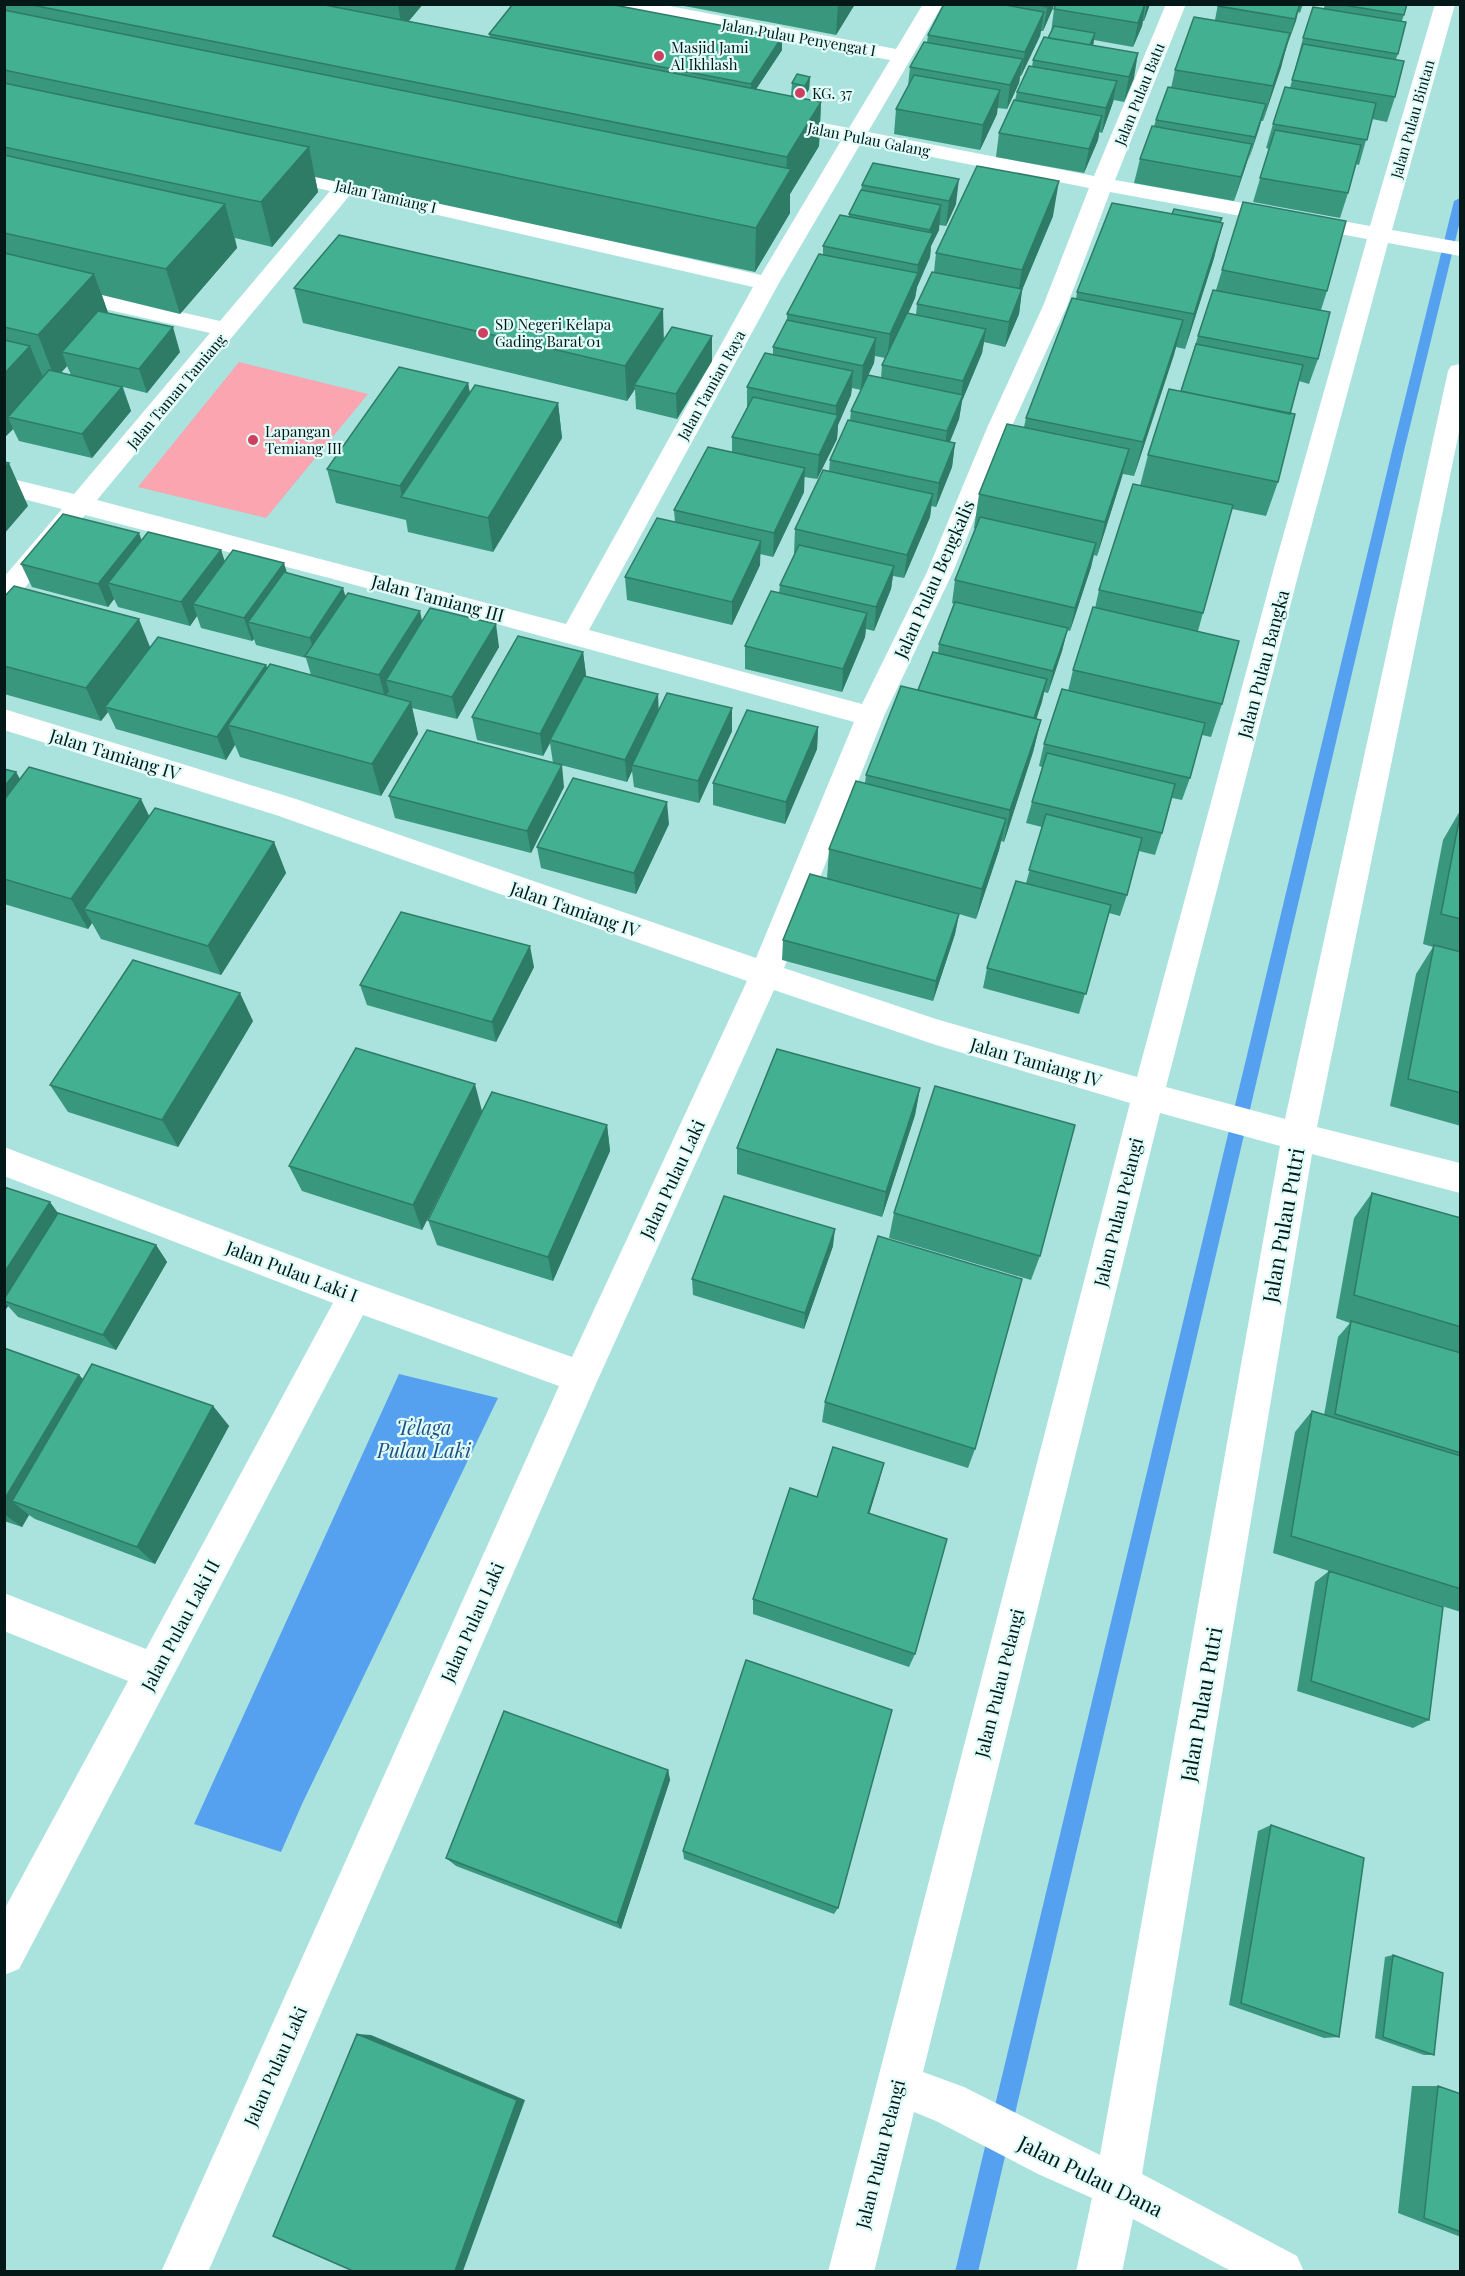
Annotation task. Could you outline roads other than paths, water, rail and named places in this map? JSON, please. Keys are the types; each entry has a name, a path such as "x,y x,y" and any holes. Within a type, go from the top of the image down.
{"street":[{"name":"Jalan Pulau Penyengat I","path":"625,4 902,56"},
{"name":"Jalan Tamian Raya","path":"573,635 767,283 933,4"},
{"name":"Jalan Pulau Batu","path":"1102,184 1176,4"},
{"name":"Jalan Pulau Bintan","path":"1378,233 1445,4"},
{"name":"Jalan Pulau Galang","path":"760,117 1102,184 1461,249"},
{"name":"Jalan Tamiang I","path":"255,167 767,283"},
{"name":"Jalan Pulau Bengkalis","path":"765,975 870,716 940,572 999,428 1055,306 1102,184"},
{"name":"Jalan Taman Tamiang","path":"4,595 346,186"},
{"name":"Jalan Pulau Bangka","path":"1162,1100 1378,233"},
{"path":"4,279 227,330"},
{"path":"1285,1134 1461,371"},
{"name":"Jalan Tamiang III","path":"4,485 333,570 870,716"},
{"name":"Jalan Tamiang IV","path":"4,719 286,807 765,975 936,1032 1162,1100 1285,1134 1461,1178"},
{"name":"Jalan Pulau Laki","path":"184,2271 581,1377 765,975"},
{"name":"Jalan Pulau Pelangi","path":"850,2271 1162,1100"},
{"name":"Jalan Pulau Putri","path":"1099,2271 1116,2186 1285,1134"},
{"name":"Jalan Pulau Laki I","path":"4,1161 356,1296 581,1377"},
{"name":"Jalan Pulau Laki II","path":"4,1954 356,1296"},
{"path":"4,1611 154,1672"},
{"name":"Jalan Pulau Dana","path":"898,2084 948,2103 1281,2271"}],"water":[{"name":"Telaga Pulau Laki","path":"399,1374 498,1398 281,1852 194,1824"}],"waterway":[{"path":"966,2272 1398,451 1460,201"}],"place":[{"name":"Masjid Jami Al Ikhlash","path":"659,56"},
{"name":"KG. 37","path":"800,93"},
{"name":"SD Negeri Kelapa Gading Barat 01","path":"483,333"},
{"name":"Lapangan Temiang III","path":"253,440"}]}
